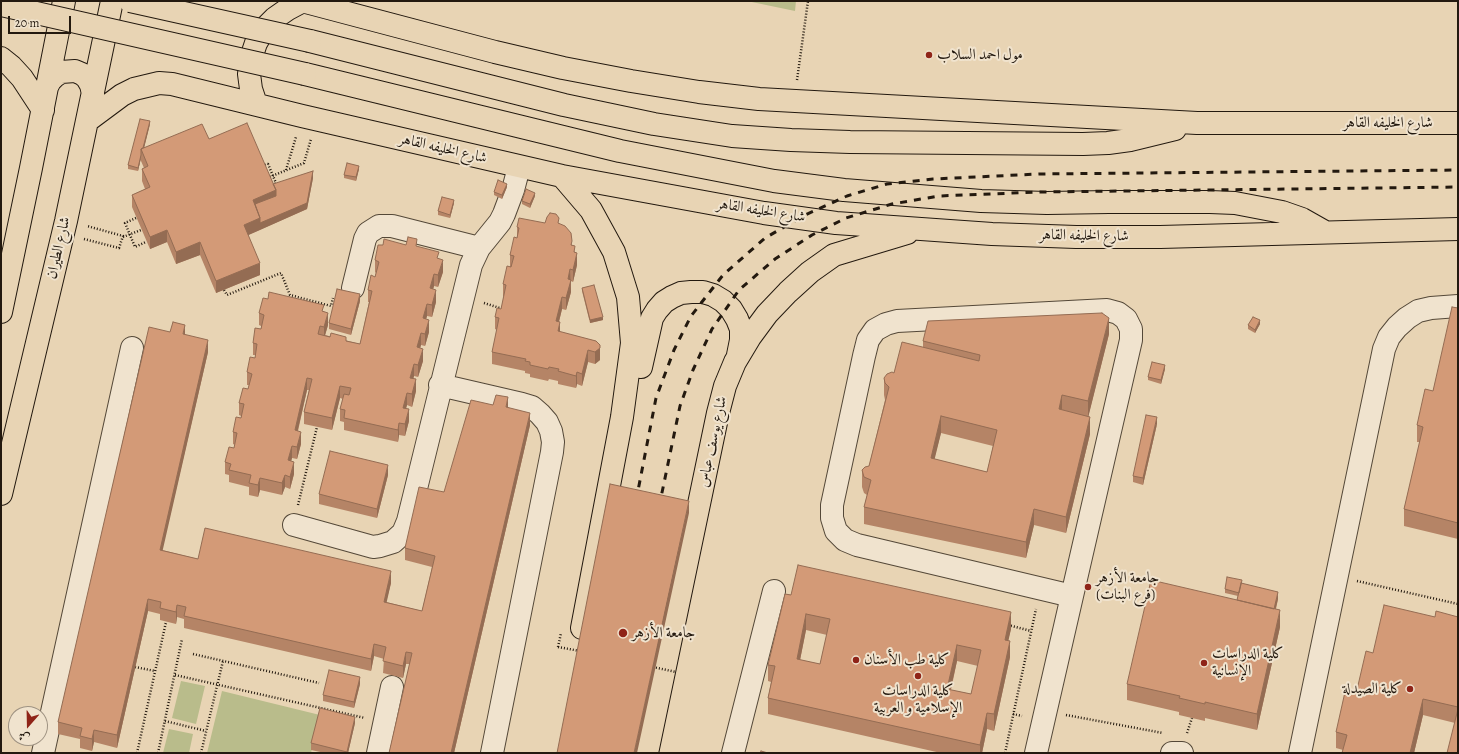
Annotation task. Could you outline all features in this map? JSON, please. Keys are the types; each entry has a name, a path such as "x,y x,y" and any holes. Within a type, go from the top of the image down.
{"main road":[{"path":"1,312 64,1"},
{"name":"شارع الطيران","path":"1,494 64,227 112,1"},
{"path":"130,1 310,41 564,105 654,124 732,136 850,142 1083,144 1130,140 1197,123"},
{"path":"256,104 251,89 250,74 251,58 256,43 264,30 275,18 303,1 495,52 562,68 699,92 794,102 1197,123"},
{"path":"1,5 305,74 620,151 774,181 844,190 981,201 1047,203 1236,203 1282,212 1302,219 1327,232"},
{"path":"1,58 22,78 43,110"},
{"path":"47,87 55,76 61,72 75,71 87,78 92,85 93,94"},
{"name":"شارع الخليفه القاهر","path":"87,120 122,95 134,89 159,83 172,84 519,167 771,214 836,223 918,229 1076,237 1160,237 1458,229"},
{"name":"شارع الخليفه القاهر","path":"1197,123 1458,123"},
{"path":"562,176 591,210 614,252 628,297 632,343 622,417 573,648"},
{"name":"شارع يوسف عباس","path":"647,753 718,413 725,386 735,362 750,337 767,314 788,292 816,268 834,255 918,229"},
{"path":"622,417 631,404 636,390 652,318 664,302 672,297 681,293 702,292 718,298 731,309 741,329 740,351 735,362"}],"lane":[{"path":"294,525 373,547 387,545 403,533 408,521 470,265 479,248 500,222 504,214 513,190 519,167"},
{"path":"353,288 365,239 373,229 379,226 392,226 479,248"},
{"path":"1300,753 1386,343 1397,327 1418,311 1431,308 1458,306"},
{"path":"1036,753 1131,340 1131,329 1126,319 1118,312 1107,310 897,322 886,324 875,330 868,340 864,356 832,505 832,518 836,531 845,540 857,545 1072,596"},
{"path":"43,753 132,348"},
{"path":"440,385 532,407 547,422 551,431 553,442 492,753"},
{"path":"733,753 774,590"},
{"path":"378,753 392,687"},
{"path":"1172,753 1182,753"}],"path":[{"path":"794,102 808,1"},
{"path":"286,170 309,117"},
{"path":"265,179 304,163 309,117"},
{"path":"261,167 268,164 276,183 272,184"},
{"path":"136,218 125,223 135,247 146,242"},
{"path":"64,227 119,248 122,237"},
{"path":"64,227 123,236 122,237 141,230"},
{"path":"224,290 227,295 281,273 290,295 331,306 336,284 353,288"},
{"path":"294,525 317,426"},
{"path":"1337,576 1458,604"},
{"path":"1005,753 1041,589"},
{"path":"137,753 166,622"},
{"path":"1001,623 1031,631"},
{"path":"158,753 182,639"},
{"path":"193,654 319,683"},
{"path":"201,753 223,661"},
{"path":"649,666 676,672"},
{"path":"135,667 155,671"},
{"path":"175,675 384,722"},
{"path":"1064,715 1155,732"},
{"path":"165,721 206,731"}],"green space":[{"path":"747,1 796,1 795,11"},
{"path":"181,681 205,686 196,724 172,718"},
{"path":"222,691 320,715 311,753 207,753"},
{"path":"169,729 193,734 189,753 163,753"}],"building":[{"path":"140,119 150,121 143,148 141,149 138,168 128,165"},
{"path":"247,123 276,190 253,200 260,218 244,225 260,263 216,281 200,242 176,252 167,230 150,237 132,195 150,187 142,169 148,166 141,149 202,124 209,139"},
{"path":"347,163 359,166 356,177 344,175"},
{"path":"313,171 307,203 260,223 260,218 255,204 276,196 276,190 273,184"},
{"path":"498,180 507,184 502,195 494,192"},
{"path":"526,189 535,193 530,204 522,201"},
{"path":"442,197 454,200 450,215 438,211"},
{"path":"550,213 556,214 559,218 558,223 565,226 571,233 571,245 575,246 574,252 577,253 573,270 570,269 568,279 571,280 566,298 562,297 556,321 560,322 558,331 596,341 600,345 600,348 595,352 588,350 582,374 577,372 576,376 558,371 559,369 549,367 548,369 530,365 530,362 525,361 526,359 492,352 499,318 495,317 497,308 501,309 506,285 503,284 507,266 511,267 514,256 510,255 514,237 517,238 519,218 545,223"},
{"path":"408,237 417,239 416,246 439,252 437,258 443,260 438,275 434,274 430,288 436,290 432,305 427,304 423,318 429,320 425,334 421,333 417,347 423,349 418,365 414,364 410,378 416,379 412,394 407,393 403,408 409,409 405,424 399,423 398,430 344,418 345,410 340,409 344,394 349,395 351,388 340,386 332,418 304,412 312,379 307,378 295,430 301,432 297,447 292,446 288,460 294,462 290,477 285,475 282,483 260,478 258,485 249,483 251,475 229,470 231,464 225,462 229,447 234,448 237,433 233,432 236,417 241,418 244,404 239,403 243,388 248,389 252,374 247,372 250,357 255,358 257,344 253,343 255,328 261,329 264,315 259,313 263,298 268,299 269,292 324,305 322,311 328,313 324,327 320,326 318,334 330,337 331,333 346,337 346,341 360,344 372,291 368,290 371,275 375,277 379,262 375,260 378,245 383,245 384,239 406,245"},
{"path":"594,285 603,317 590,320 582,288"},
{"path":"337,289 360,294 351,329 329,323"},
{"path":"1452,307 1458,308 1458,523 1404,509 1423,427 1417,425 1425,389 1433,391"},
{"path":"1102,313 1109,318 1088,401 1062,395 1059,409 1090,417 1066,517 1034,509 1026,542 864,507 871,480 864,477 862,470 869,466 889,387 885,383 884,378 887,374 892,372 894,373 902,342 979,361 980,355 923,341 928,321","holes":["941,416 997,430 987,472 931,458"]},
{"path":"1253,317 1260,320 1255,330 1248,325"},
{"path":"173,322 185,325 183,334 208,340 160,550 198,559 205,528 391,571 384,602 422,611 435,556 405,548 419,487 444,492 471,400 493,405 496,395 508,397 506,407 530,413 451,753 389,753 412,653 406,652 403,666 383,661 386,647 374,644 371,659 184,616 186,607 177,605 176,612 160,608 161,602 148,599 117,735 94,730 92,739 80,736 82,728 58,722 149,327 170,332"},
{"path":"1152,362 1165,365 1161,380 1148,377"},
{"path":"1146,415 1157,417 1143,478 1133,476"},
{"path":"330,451 388,465 377,509 319,494"},
{"name":"جامعة الأزهر","path":"610,484 689,501 634,753 557,753"},
{"path":"798,565 1011,612 1005,640 1010,641 994,714 987,713 980,745 768,698 775,666 768,665 785,594 791,595","holes":["806,614 830,619 820,664 797,659","957,645 981,650 971,694 947,689"]},
{"path":"1227,577 1242,580 1239,593 1225,589"},
{"name":"كلية الدراسات الإنسانية","path":"1151,580 1280,610 1257,714 1205,702 1205,704 1179,698 1180,696 1127,684"},
{"path":"1241,583 1278,592 1274,609 1237,600"},
{"name":"كلية الصيدلة","path":"1384,605 1435,617 1436,611 1458,617 1458,707 1423,699 1410,753 1342,753 1347,735 1336,732 1345,692 1356,694 1366,651 1373,653"},
{"path":"329,670 360,677 354,702 323,695"},
{"path":"320,708 355,717 347,752 311,743"},
{"path":"1458,709 1458,753 1447,753"}],"railway":[{"path":"636,501 656,398 674,350 691,316 723,275 765,238 805,215 847,196 887,184 933,179 1039,174 1458,170"},
{"path":"659,507 680,406 693,370 712,329 739,290 775,259 812,235 846,218 892,204 939,196 1039,192 1458,187"}],"place":[{"name":"مول احمد السلاب","path":"929,55"},
{"name":"جامعة الأزهر (فرع البنات)","path":"1088,587"},
{"name":"جامعة الأزهر","path":"623,633"},
{"name":"كلية طب الأسنان","path":"856,660"},
{"name":"كلية الدراسات الإنسانية","path":"1204,663"},
{"name":"كلية الدراسات الإسلامية و العربية","path":"918,676"},
{"name":"كلية الصيدلة","path":"1410,689"}]}
